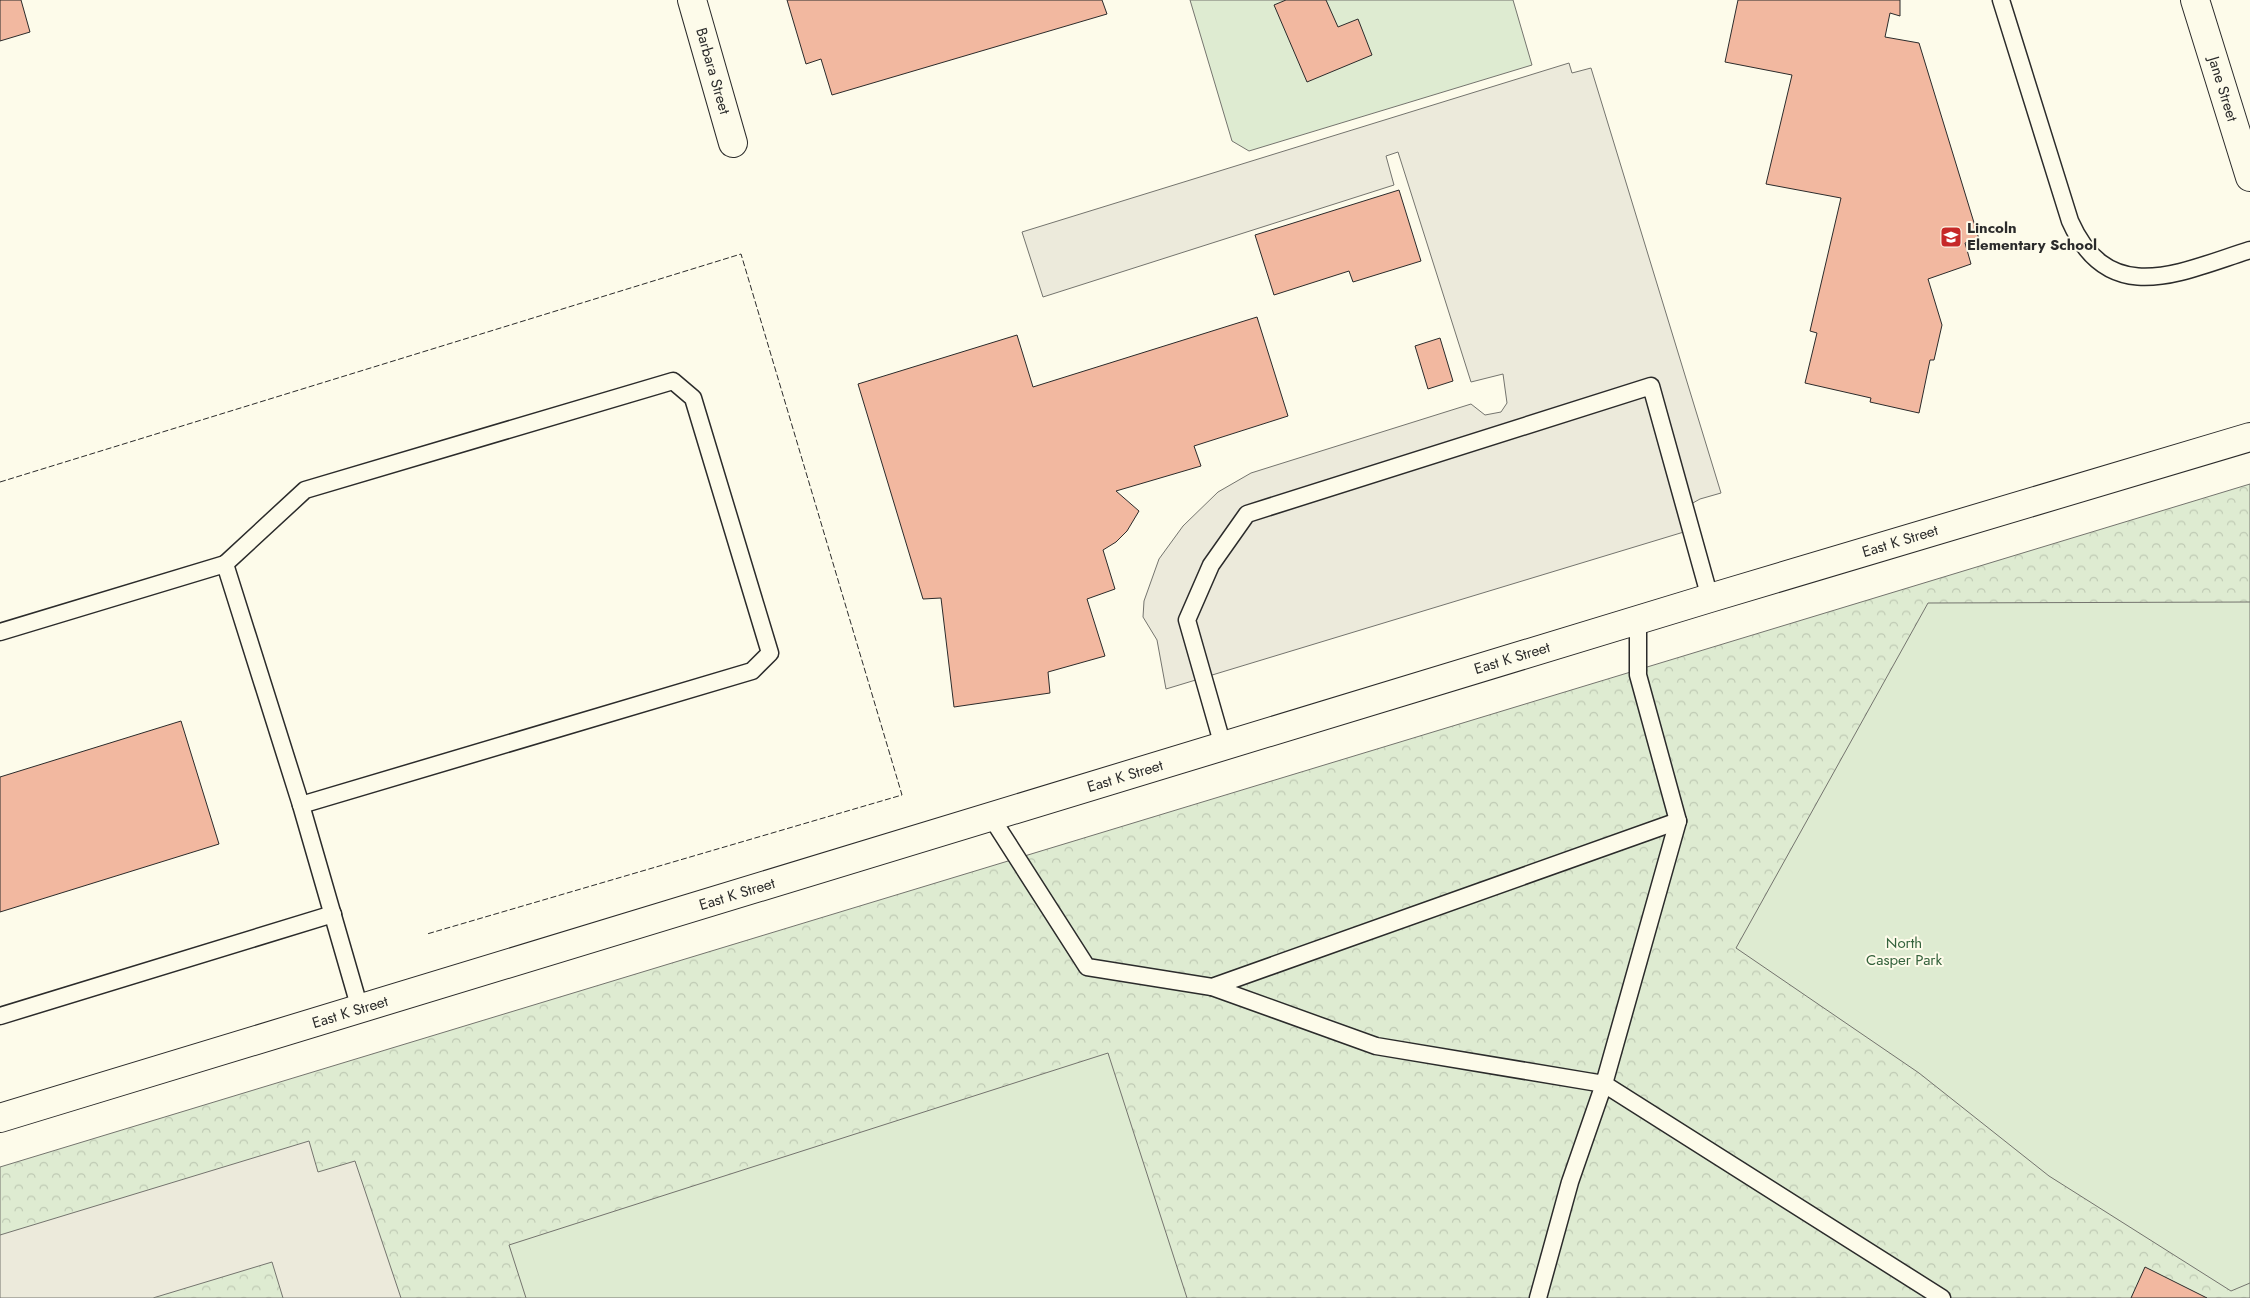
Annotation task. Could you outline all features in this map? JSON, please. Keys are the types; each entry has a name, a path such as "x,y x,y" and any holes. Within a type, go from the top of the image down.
{"street":[{"name":"Barbara Street","path":"692,0 733,143"},
{"name":"Jane Street","path":"2196,0 2250,177"},
{"name":"East K Street","path":"0,1118 1710,598 2250,437"}],"lane":[{"path":"2001,0 2070,221 2078,240 2092,256 2115,271 2129,276 2150,278 2170,275 2250,250"},
{"path":"0,632 225,564 305,490 673,381 693,398 770,654 752,671 300,805"},
{"path":"1223,746 1187,620 1211,565 1247,514 1651,386 1710,598"},
{"path":"225,564 300,805 360,1008"},
{"path":"1538,1298 1570,1182 1604,1084 1678,822 1638,675 1638,620"},
{"path":"991,817 1087,968 1212,987 1376,1046 1604,1084 1942,1298"},
{"path":"1212,987 1678,822"},
{"path":"0,1016 332,914"}],"green space":[{"path":"1190,0 1513,0 1532,65 1249,151 1232,141"},
{"name":"North Casper Park","path":"2250,484 2250,1298 0,1298 0,1167"},
{"path":"2250,602 2250,1283 2231,1291 2049,1176 1919,1073 1736,948 1928,603"},
{"path":"1108,1053 1187,1298 526,1298 509,1245"}],"shaded area":[{"path":"1569,63 1572,73 1591,68 1721,493 1700,499 1691,504 1697,528 1166,689 1157,640 1143,617 1144,601 1159,559 1183,526 1218,492 1251,473 1471,404 1485,415 1501,412 1507,403 1503,374 1471,382 1398,152 1386,156 1394,185 1043,297 1022,232"},
{"path":"309,1141 318,1172 355,1161 401,1298 283,1298 272,1262 153,1298 0,1298 0,1235"}],"building":[{"path":"0,0 21,0 30,32 0,41"},
{"path":"787,0 1102,0 1107,14 832,95 821,59 806,64"},
{"path":"1286,0 1326,0 1338,27 1358,19 1372,55 1307,82 1274,5"},
{"path":"1738,0 1900,0 1900,16 1890,13 1885,37 1919,43 1979,239 1965,243 1971,264 1928,279 1942,325 1934,360 1930,360 1919,413 1870,402 1871,398 1805,383 1817,333 1810,331 1841,198 1766,184 1792,75 1725,62"},
{"path":"1399,190 1421,261 1353,282 1349,271 1274,295 1255,235"},
{"path":"1257,317 1288,416 1194,446 1201,466 1116,491 1139,511 1127,531 1116,542 1103,550 1115,589 1087,599 1105,656 1048,672 1050,693 954,707 941,598 923,599 858,384 1017,335 1033,387"},
{"path":"1440,338 1453,381 1428,389 1415,346"},
{"path":"181,721 219,844 0,912 0,777"},
{"path":"2145,1267 2207,1298 2131,1298"}],"fence":[{"path":"0,482 741,254 902,795 427,934"}],"place":[{"name":"Lincoln Elementary School","path":"1951,237"}]}
